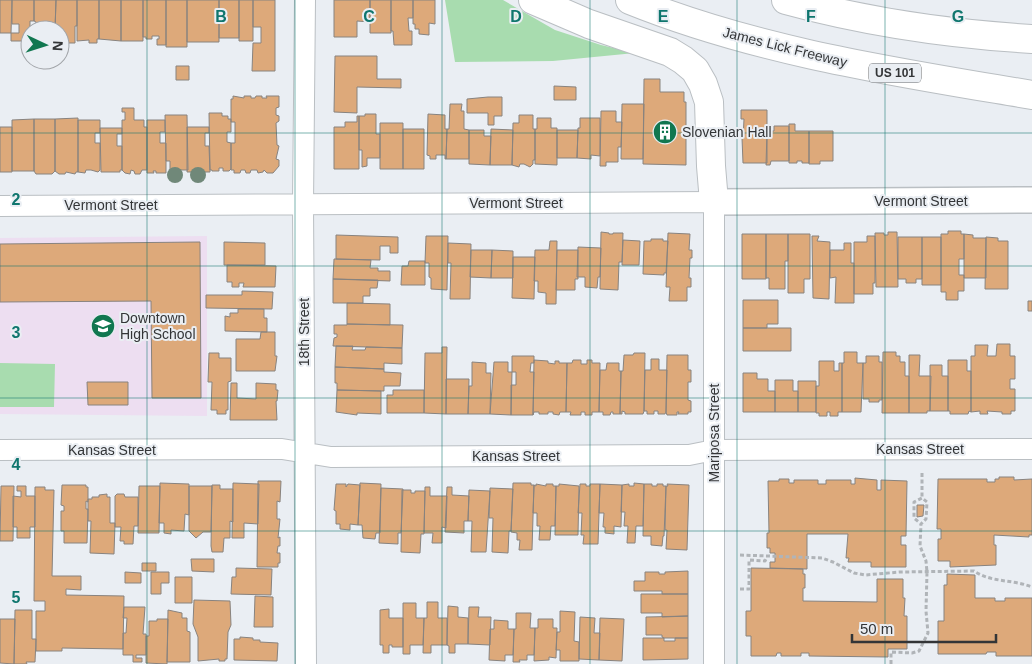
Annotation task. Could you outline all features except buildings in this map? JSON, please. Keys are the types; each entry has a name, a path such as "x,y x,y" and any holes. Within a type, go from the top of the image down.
{"highway":[{"path":"533,0 589,24 662,49 683,60 695,70 704,84 709,102 710,166 714,202"},
{"name":"James Lick Freeway","path":"630,0 719,31 800,53 884,70 1032,95"},
{"path":"786,0 844,14 916,27 1032,39"}],"main road":[{"name":"Vermont Street","path":"714,202 1032,200"}],"street":[{"name":"18th Street","path":"305,0 306,664"},
{"name":"Vermont Street","path":"0,206 714,202"},
{"name":"Mariposa Street","path":"714,202 714,664"},
{"name":"Kansas Street","path":"0,450 282,449 331,458 670,455 714,450 1032,449"}],"path":[{"path":"922,473 922,498"},
{"path":"921,524 914,518 914,502 922,498"},
{"path":"891,664 891,652 912,653 919,651 928,633 926,611 927,572 926,562 920,546 921,524 926,520 927,502 922,498"},
{"path":"740,555 822,558 854,573 865,575 974,571 983,577 998,581 1021,583 1032,587"},
{"path":"740,589 749,589 749,560 765,561 766,557"}],"shaded area":[{"name":"Downtown High School","path":"207,236 207,416 0,414 0,238"}],"green space":[{"path":"445,0 503,0 555,30 601,45 635,53 553,61 455,62"},
{"path":"0,363 55,364 54,407 0,407"}],"place":[{"name":"Slovenian Hall","path":"665,132"},
{"name":"Downtown High School","path":"103,326"}]}
